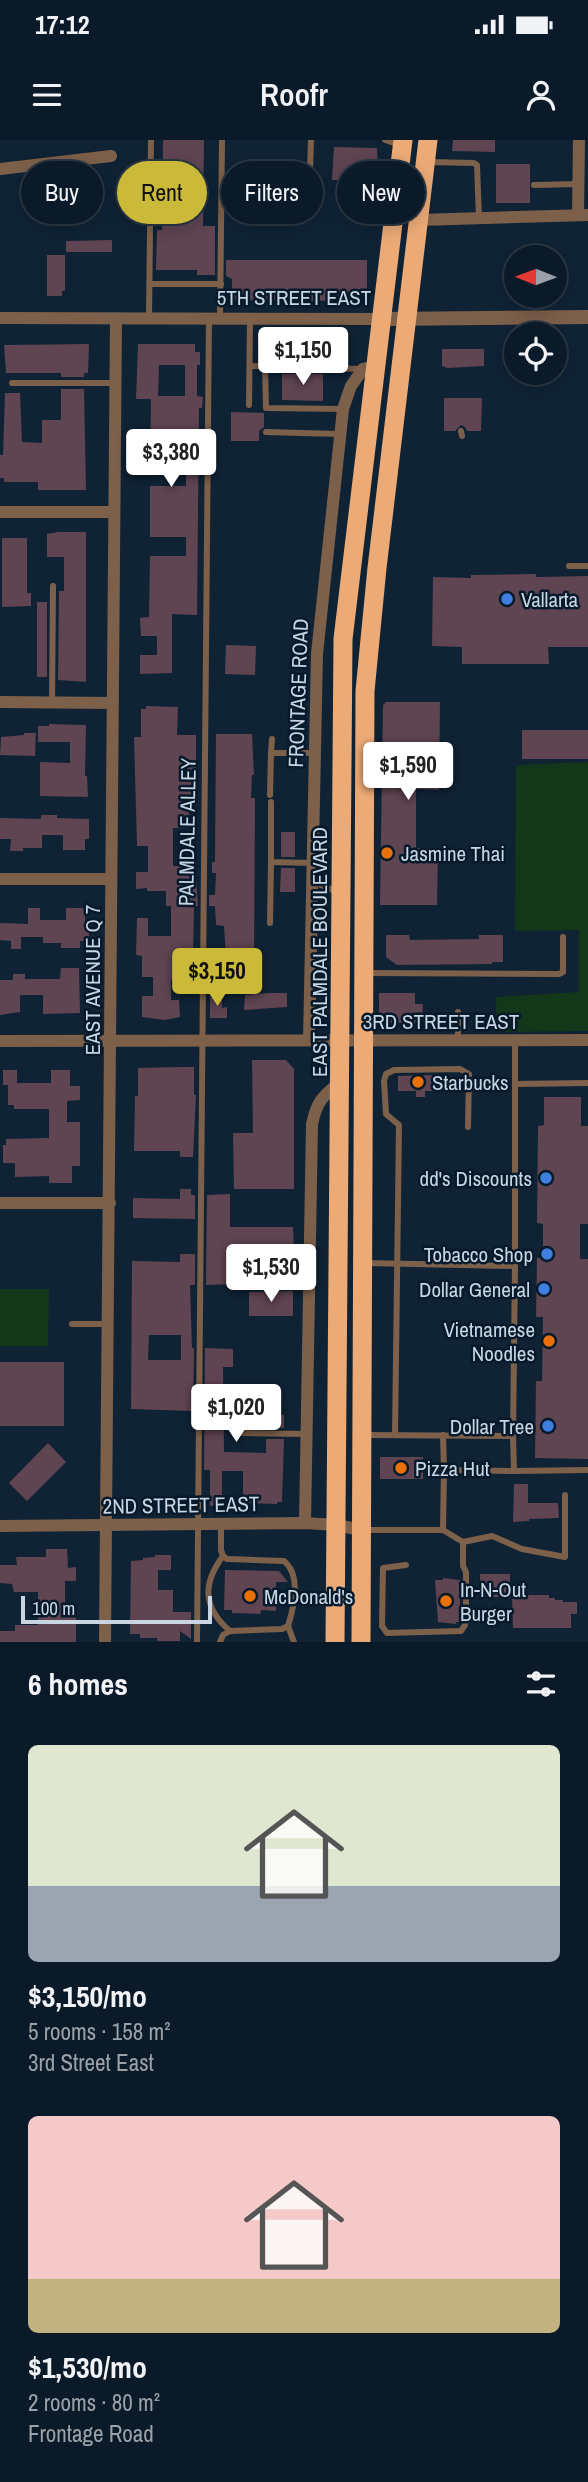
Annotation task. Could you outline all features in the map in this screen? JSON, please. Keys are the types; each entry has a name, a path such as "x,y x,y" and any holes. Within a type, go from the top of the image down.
{"highway":[{"path":"425,170 428,140"},
{"name":"EAST PALMDALE BOULEVARD","path":"335,1642 343,639 370,367 383,319 397,142"},
{"path":"361,1642 365,691 418,224"}],"street":[{"path":"425,220 583,215 579,184 579,140"},
{"path":"0,169 111,156"},
{"name":"5TH STREET EAST","path":"0,318 588,317"},
{"name":"EAST AVENUE Q 7","path":"105,1642 116,318"},
{"name":"FRONTAGE ROAD","path":"309,1040 317,654 343,409 351,386 370,367"},
{"path":"0,512 114,512"},
{"path":"0,702 113,703"},
{"path":"0,879 111,879"},
{"name":"3RD STREET EAST","path":"0,1041 588,1040"},
{"path":"305,1523 312,1124 322,1097 340,1082"},
{"path":"0,1203 110,1203"},
{"name":"2ND STREET EAST","path":"0,1526 305,1523 362,1530"}],"lane":[{"path":"149,317 151,140"},
{"name":"PALMDALE ALLEY","path":"197,1642 202,1041 215,317 221,284 222,140"},
{"path":"310,161 311,140"},
{"path":"426,162 477,165 479,218"},
{"path":"534,185 579,184"},
{"path":"149,284 221,284"},
{"path":"249,405 250,317"},
{"path":"250,366 370,367"},
{"path":"265,366 265,408 343,409"},
{"path":"12,383 115,383"},
{"path":"266,432 339,434"},
{"path":"569,566 588,566"},
{"path":"52,702 54,586"},
{"path":"270,923 272,739"},
{"path":"271,753 315,753"},
{"path":"271,862 313,863"},
{"path":"312,881 342,893"},
{"path":"364,973 559,974 563,972 563,937"},
{"path":"458,1012 458,1040"},
{"path":"514,1471 515,1040"},
{"path":"395,1435 399,1125 386,1114 386,1074 394,1070 460,1069 469,1074 468,1127"},
{"path":"515,1084 588,1083"},
{"path":"362,1263 515,1266"},
{"path":"72,1324 108,1325"},
{"path":"242,1433 306,1434"},
{"path":"362,1435 513,1436"},
{"path":"443,1435 443,1531"},
{"path":"443,1470 588,1470"},
{"path":"362,1530 443,1531 463,1542 492,1536 522,1549 565,1557 565,1494"},
{"path":"221,1524 221,1550 227,1559 284,1561 290,1566 294,1597 288,1626 294,1642"},
{"path":"405,1565 383,1568 382,1626 387,1633 461,1631 466,1618 463,1542"},
{"path":"223,1556 212,1574 209,1593 213,1614 230,1631"},
{"path":"220,1642 223,1635 230,1631 282,1629 288,1626"}],"green space":[{"path":"588,762 588,1031 497,1032 496,997 579,992 579,930 515,931 516,765"},
{"path":"0,1289 49,1289 48,1346 0,1346"}],"building":[{"path":"163,140 204,140 204,161 163,161"},
{"path":"453,140 495,140 495,152 452,151"},
{"path":"334,147 377,148 377,161 337,161 337,180 332,180"},
{"path":"496,164 530,164 530,203 496,203"},
{"path":"162,224 215,226 215,275 197,275 197,270 156,270 157,230 162,230"},
{"path":"112,240 112,252 66,252 66,241"},
{"path":"47,255 65,255 65,291 62,291 62,296 47,296"},
{"path":"226,260 367,260 367,291 357,301 232,300 232,279 226,276"},
{"path":"89,344 88,373 84,373 84,377 61,377 61,373 6,373 4,345"},
{"path":"138,344 195,344 195,352 200,352 200,365 197,365 197,396 203,397 202,408 199,408 197,615 172,614 172,673 140,674 140,655 157,655 157,636 141,636 140,618 149,617 150,556 186,556 186,537 150,537 150,486 186,486 186,467 150,467 151,399 136,399","holes":["159,365 185,365 185,396 158,396"]},
{"path":"442,349 484,349 484,366 442,366"},
{"path":"282,374 323,374 323,401 282,400"},
{"path":"61,389 84,389 86,490 38,490 38,482 4,482 4,478 0,478 0,455 3,455 5,393 20,393 22,442 42,443 42,420 61,420"},
{"path":"444,398 482,398 481,431 467,431 461,425 455,431 444,431"},
{"path":"231,412 264,413 264,427 259,431 259,441 231,441"},
{"path":"86,532 86,682 58,680 59,591 64,591 64,557 47,557 47,534"},
{"path":"2,538 27,538 27,593 31,593 31,606 2,607"},
{"path":"536,574 536,577 588,576 588,647 548,647 549,664 462,664 462,647 432,646 433,577 471,578 471,575"},
{"path":"37,602 47,602 47,677 37,677"},
{"path":"226,645 256,646 255,675 225,674"},
{"path":"386,702 440,702 439,790 416,789 416,848 438,848 437,905 380,905 383,705"},
{"path":"146,706 178,707 177,735 196,735 196,797 189,797 189,828 173,828 173,866 195,866 198,906 194,906 193,958 184,958 184,978 171,980 171,1000 179,1000 180,1017 165,1020 142,1017 142,996 153,996 153,977 142,977 142,956 136,955 137,918 148,918 148,936 171,936 171,906 166,906 166,891 136,889 136,872 148,872 148,846 137,846 134,737 141,737 141,709 146,709"},
{"path":"86,725 85,776 88,797 40,796 40,762 70,763 70,742 38,742 38,726"},
{"path":"522,730 588,730 588,759 522,759"},
{"path":"36,733 35,756 0,755 1,737"},
{"path":"216,734 252,734 254,775 251,798 255,798 254,958 226,958 224,926 216,925 215,906 209,906 209,895 215,895 216,873 212,873 212,862 215,862"},
{"path":"41,815 89,819 89,839 85,839 85,850 63,850 63,835 42,835 42,848 23,848 23,851 10,851 11,839 0,839 0,818 41,819"},
{"path":"281,832 295,832 295,857 281,857"},
{"path":"281,868 295,868 295,892 280,892"},
{"path":"28,908 40,908 40,920 66,920 66,908 85,908 85,921 89,921 89,941 80,941 80,948 61,948 61,943 43,943 43,937 21,937 21,949 11,949 11,941 0,940 0,923 28,924"},
{"path":"386,935 409,935 410,940 479,939 479,935 503,935 503,962 397,965 386,957"},
{"path":"61,968 79,968 80,1013 43,1014 43,995 20,995 20,1012 0,1015 0,980 13,980 13,974 25,974 25,979 60,979"},
{"path":"287,993 287,1007 244,1010 245,995"},
{"path":"379,993 415,993 415,1004 423,1004 422,1023 379,1023"},
{"path":"210,997 222,997 222,1008 227,1007 227,1018 210,1018"},
{"path":"252,1060 286,1060 294,1069 294,1189 234,1189 233,1133 253,1133"},
{"path":"194,1067 196,1095 193,1157 180,1157 180,1151 134,1151 138,1068"},
{"path":"3,1070 17,1070 17,1083 51,1083 51,1070 70,1070 70,1086 80,1086 80,1100 67,1101 67,1122 80,1122 80,1166 72,1166 72,1183 49,1183 49,1176 15,1177 15,1163 3,1163 3,1145 6,1145 6,1139 49,1138 49,1109 14,1109 14,1105 8,1105 8,1085 3,1085"},
{"name":"Starbucks","path":"438,1075 438,1091 425,1091 425,1097 416,1097 416,1091 398,1091 398,1076"},
{"path":"544,1097 581,1097 581,1126 588,1126 588,1224 580,1224 580,1259 588,1259 588,1459 535,1458 536,1381 542,1381 543,1317 536,1317 537,1258 543,1258 543,1224 537,1223 538,1126 544,1125"},
{"path":"180,1189 191,1189 191,1195 195,1195 195,1219 133,1218 133,1198 180,1199"},
{"path":"230,1194 230,1227 293,1227 294,1252 238,1252 238,1284 206,1285 207,1195"},
{"path":"180,1254 195,1254 195,1285 190,1285 194,1348 193,1411 131,1409 132,1261 180,1262","holes":["149,1335 181,1335 181,1360 148,1360"]},
{"path":"293,1291 293,1316 249,1316 249,1292"},
{"path":"205,1348 233,1349 233,1367 223,1367 224,1452 266,1453 266,1439 284,1439 282,1502 277,1504 243,1501 243,1471 222,1471 222,1505 210,1506 210,1470 204,1470"},
{"path":"0,1362 64,1362 64,1426 0,1426"},
{"path":"266,1415 284,1415 284,1428 266,1428"},
{"path":"48,1443 66,1462 27,1501 9,1483"},
{"name":"Pizza Hut","path":"380,1457 423,1457 423,1479 380,1479"},
{"path":"514,1484 528,1484 528,1503 558,1503 559,1518 513,1522"},
{"path":"46,1549 67,1549 68,1568 76,1567 76,1581 65,1581 65,1610 76,1610 76,1642 0,1642 0,1631 15,1631 15,1625 38,1625 38,1592 14,1592 12,1584 0,1583 0,1565 17,1565 16,1557 46,1557"},
{"path":"155,1555 171,1555 171,1570 158,1570 158,1590 173,1590 173,1612 191,1612 191,1639 180,1631 180,1641 157,1641 157,1638 140,1638 140,1634 130,1634 131,1561"},
{"name":"McDonald's","path":"225,1570 279,1571 288,1582 276,1582 276,1611 261,1610 260,1614 224,1610"},
{"path":"480,1574 510,1574 510,1597 480,1597"},
{"name":"In-N-Out Burger","path":"435,1580 460,1580 460,1622 456,1624 438,1622"},
{"path":"512,1595 549,1595 549,1598 563,1602 577,1602 577,1614 571,1614 571,1628 513,1628"}],"place":[{"name":"Vallarta","path":"507,599"},
{"name":"Jasmine Thai","path":"387,853"},
{"name":"Starbucks","path":"418,1082"},
{"name":"dd's Discounts","path":"546,1178"},
{"name":"Tobacco Shop","path":"547,1254"},
{"name":"Dollar General","path":"544,1289"},
{"name":"Vietnamese Noodles","path":"549,1341"},
{"name":"Dollar Tree","path":"548,1426"},
{"name":"Pizza Hut","path":"401,1468"},
{"name":"McDonald's","path":"250,1596"},
{"name":"In-N-Out Burger","path":"446,1601"}]}
